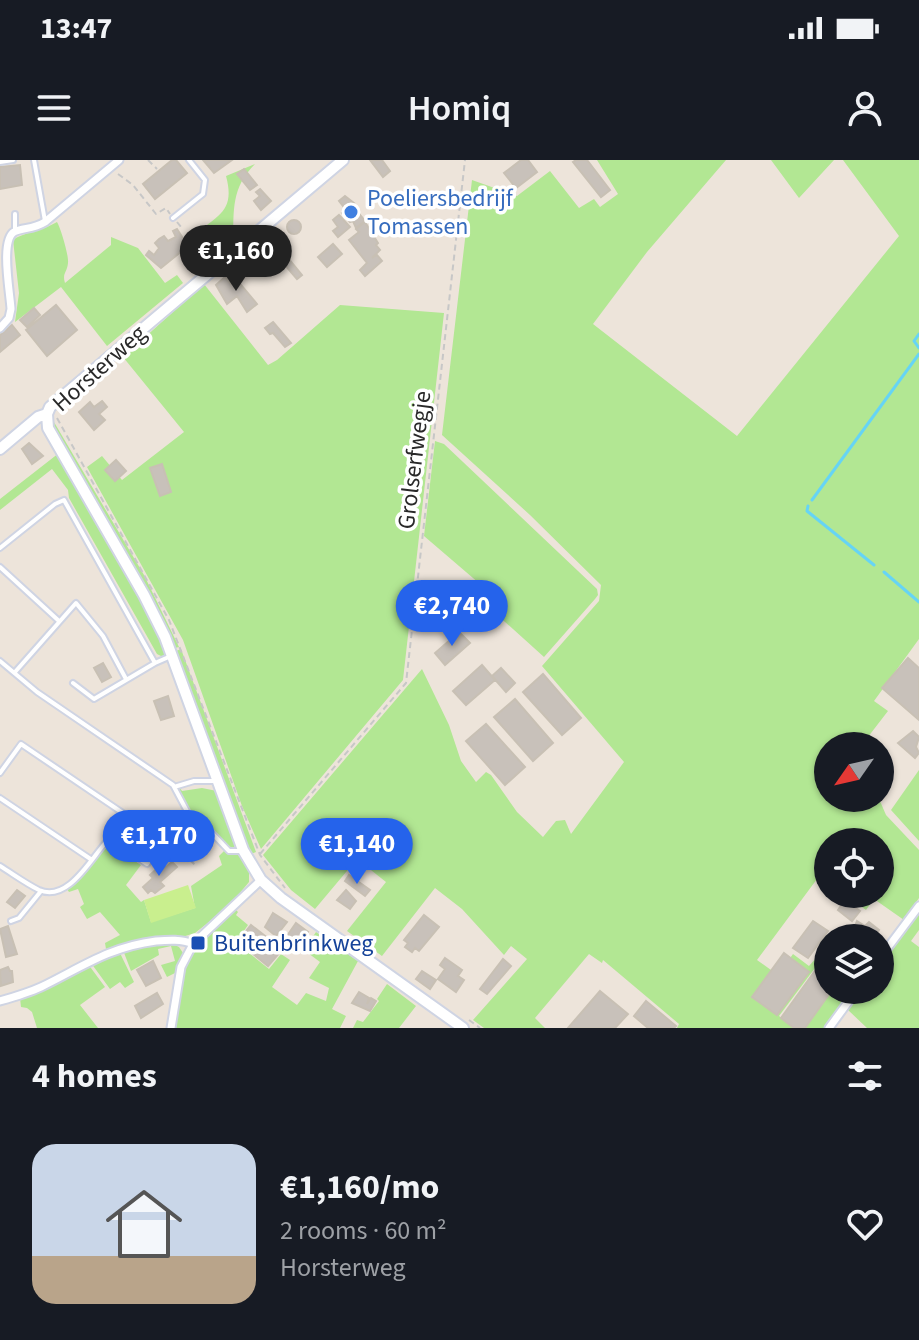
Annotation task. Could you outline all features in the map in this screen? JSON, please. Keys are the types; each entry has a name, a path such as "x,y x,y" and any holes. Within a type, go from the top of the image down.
{"main road":[{"name":"Horsterweg","path":"0,449 38,417 47,414 50,407 343,160"},
{"path":"47,414 48,428 144,595 174,655 243,850 261,880 281,898 463,1028"}],"street":[{"path":"0,328 9,318 11,309 5,250 7,239 15,231 33,229 45,222 119,160"},
{"path":"171,1028 181,967 193,944 261,880"},
{"path":"894,939 919,906"},
{"path":"0,1001 39,988 99,955 125,946 163,941 193,944"},
{"path":"829,1028 847,1004"}],"lane":[{"path":"0,162 13,160"},
{"path":"34,160 45,222"},
{"path":"173,218 203,194 205,180 189,160"},
{"path":"15,214 15,231"},
{"path":"0,548 64,500 155,663"},
{"path":"0,567 59,621"},
{"path":"15,672 76,603 103,636 126,679"},
{"path":"73,683 94,699 174,655"},
{"path":"0,661 37,692 174,787 197,830"},
{"path":"0,773 21,744 176,849 197,830 208,829 229,851 243,850"},
{"path":"174,787 194,781 218,780"},
{"path":"0,798 92,860"},
{"path":"0,866 41,891 58,891 92,860 105,842 109,841 147,864 164,841"},
{"path":"11,921 19,918 41,891"}],"path":[{"path":"148,160 157,169"},
{"name":"Grolserfwegje","path":"260,855 406,683 465,160"},
{"path":"111,168 133,185 156,214 166,208 181,227"},
{"path":"179,849 197,867"}],"green space":[{"path":"597,160 726,160 647,252 593,324 737,436 899,236 843,160 919,160 919,639 874,701 888,711 872,732 814,732 814,812 885,812 919,850 919,898 904,920 887,908 894,908 894,828 814,828 814,883 757,960 778,975 793,954 809,966 814,960 814,969 779,1016 795,1028 677,1028 679,1024 603,960 602,963 589,954 535,1018 545,1028 484,1028 473,1020 527,959 511,946 504,955 462,909 435,888 382,956 347,931 386,882 357,859 315,909 291,890 263,855 422,669 449,725 461,761 476,782 486,772 491,775 517,812 543,837 556,821 565,820 571,834 624,762 542,666 599,601 601,585 442,435 472,180 517,196 550,171 579,208 594,199 600,207 618,194"},
{"path":"771,160 834,160 799,198"},
{"path":"255,164 238,191 233,241 198,270 199,253 194,236 226,206 226,176"},
{"path":"57,222 68,260 65,283 111,245 111,237 138,248 165,283 177,275 183,283 107,346 61,287 15,322 19,293 13,240"},
{"path":"204,284 268,365 340,305 444,313 403,680 261,849 242,806 183,640 87,467 102,456 122,480 184,432 123,357"},
{"path":"51,417 144,575 179,647 175,648 158,611 52,426"},
{"path":"435,441 444,444 597,589 595,599 544,657 484,603 487,590 424,536"},
{"path":"59,453 147,607 167,652 163,657 157,654 69,498 68,490 52,469 0,510 0,499"},
{"path":"181,649 256,852 251,854 176,651"},
{"path":"919,770 919,841 893,812"},
{"path":"180,788 182,791 202,788 217,791 236,844 233,849 225,846 209,827 198,827 178,790"},
{"path":"111,845 141,865 126,885 141,902 144,900 151,922 195,908 191,886 222,865 219,856 224,851 241,856 249,869 249,882 229,906 195,933 106,949 105,943 120,935 100,912 87,919 80,907 84,904 78,889 69,892 67,889 105,846"},
{"path":"188,885 196,908 151,923 144,900"},
{"path":"234,908 238,912 236,915 248,925 239,938 251,948 249,953 269,969 281,954 290,960 272,987 297,1005 306,993 326,1001 329,988 309,978 320,962 304,950 316,932 358,961 332,1009 346,1016 340,1028 175,1028 181,988 190,960 205,937"},
{"path":"919,909 919,930 911,941 919,947 919,1028 867,1028 847,1009 851,1004 894,1004 894,944"},
{"path":"173,944 183,953 177,972 167,977 161,965 175,961 171,946 158,949 159,955 131,971 123,950"},
{"path":"119,951 134,982 125,988 120,982 110,989 91,963"},
{"path":"88,964 105,987 80,1005 98,1028 37,1028 32,1012 21,1007 20,998"},
{"path":"387,984 416,1006 399,1028 353,1028 357,1020 363,1022"},
{"path":"822,1004 842,1004 825,1028 804,1028"}],"building":[{"path":"176,160 187,173 155,199 143,184"},
{"path":"203,160 232,160 214,173"},
{"path":"370,160 382,160 390,171 383,177"},
{"path":"521,160 528,160 537,172 516,188 504,173"},
{"path":"587,160 610,190 601,197 573,162"},
{"path":"20,165 22,185 0,189 0,167"},
{"path":"244,169 257,185 250,190 237,174"},
{"path":"260,189 271,201 261,210 254,201 260,196 256,192"},
{"path":"345,196 354,203 352,205 365,221 356,228 353,221 350,222 342,213 346,210 339,201"},
{"path":"339,215 350,227 338,237 333,231 338,227 333,220"},
{"path":"294,220 301,227 294,234 287,227"},
{"path":"365,222 380,250 372,258 377,255 382,261 365,276 360,270 367,263 349,240"},
{"path":"177,229 188,246 161,268 146,255 149,251 154,255 159,248 155,243 164,236 168,241 176,237 173,231"},
{"path":"281,231 287,246 275,250 269,241"},
{"path":"333,244 342,254 327,267 318,257"},
{"path":"264,245 271,254 265,264 254,253"},
{"path":"279,247 302,275 297,279 273,251"},
{"path":"225,277 231,284 237,280 257,304 247,312 237,296 227,304 216,285"},
{"path":"56,305 77,330 47,356 26,330"},
{"path":"34,308 40,315 27,327 20,320"},
{"path":"273,322 291,343 285,347 265,328"},
{"path":"12,325 20,335 0,352 0,335"},
{"path":"102,401 107,407 99,414 105,420 94,430 79,412 90,402 94,407"},
{"path":"29,443 43,456 32,464 22,449"},
{"path":"116,460 126,471 115,481 105,470"},
{"path":"162,464 171,492 160,496 150,468"},
{"path":"431,595 445,610 437,617 423,602"},
{"path":"459,632 470,643 445,665 435,653"},
{"path":"908,658 919,668 919,720 882,688"},
{"path":"103,663 111,677 102,682 94,668"},
{"path":"482,665 495,680 466,705 453,691"},
{"path":"501,668 515,683 506,692 492,676"},
{"path":"543,674 581,718 562,735 523,692"},
{"path":"168,696 174,716 161,720 154,701"},
{"path":"515,699 553,743 533,761 494,717"},
{"path":"486,724 525,767 505,785 466,741"},
{"path":"913,731 919,737 916,747 919,753 915,758 898,743"},
{"path":"172,862 177,867 160,882 164,886 155,893 151,890 148,893 143,887 153,878 150,875 162,864 165,868"},
{"path":"349,875 370,890 365,896 345,881"},
{"path":"17,890 25,896 15,908 7,902"},
{"path":"346,890 356,901 350,909 337,900"},
{"path":"856,908 860,911 852,921 838,910"},
{"path":"273,913 287,922 276,936 265,927"},
{"path":"424,915 439,927 419,951 415,948 412,952 405,947 408,943 404,940"},
{"path":"813,921 818,924 814,924 814,950 808,958 793,948"},
{"path":"296,923 308,932 299,944 287,936"},
{"path":"251,925 265,936 260,942 256,940 253,944 242,936"},
{"path":"8,926 17,954 6,957 0,929"},
{"path":"263,938 280,952 268,966 252,953"},
{"path":"784,953 809,972 777,1015 752,997"},
{"path":"445,958 462,970 458,976 464,980 456,992 438,979 445,969 440,965"},
{"path":"503,959 511,966 487,994 480,989"},
{"path":"153,961 161,978 146,986 137,970"},
{"path":"8,967 12,971 13,982 1,986 0,970"},
{"path":"422,971 436,980 430,989 416,979"},
{"path":"814,972 814,1004 822,1004 805,1028 794,1028 781,1018"},
{"path":"600,991 628,1014 615,1028 568,1028"},
{"path":"359,992 369,998 367,1004 371,998 376,1001 370,1011 352,1003"},
{"path":"157,993 163,1004 141,1018 135,1006"},
{"path":"646,1001 676,1026 648,1028 634,1016"}],"waterway":[{"path":"919,334 914,341 919,348"},
{"path":"812,500 919,354"},
{"path":"808,506 807,511 874,565"},
{"path":"884,572 919,602"}],"place":[{"name":"Poeliersbedrijf Tomassen","path":"351,212"},
{"name":"Buitenbrinkweg","path":"198,943"}]}
